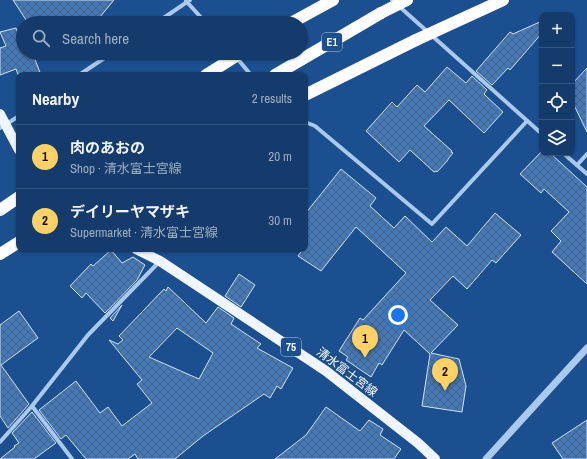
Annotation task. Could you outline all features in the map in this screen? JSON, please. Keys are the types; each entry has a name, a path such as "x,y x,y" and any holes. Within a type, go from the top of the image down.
{"highway":[{"path":"295,16 318,0"},
{"path":"303,16 332,0"},
{"name":"E1","path":"308,56 381,13 407,0"},
{"path":"308,94 416,40 503,0"},
{"path":"211,72 229,60"},
{"name":"E1","path":"280,72 300,60"},
{"path":"0,210 16,200"},
{"path":"0,254 16,244"}],"main road":[{"path":"0,114 2,127 16,146"},
{"name":"清水富士宮線","path":"142,252 160,261 326,371 418,443 436,459"}],"street":[{"path":"392,0 539,131"},
{"path":"166,16 188,1 200,16"},
{"path":"84,72 102,60"},
{"path":"238,60 248,72"},
{"path":"2,127 16,118"},
{"path":"308,123 316,126 432,224 527,121"},
{"path":"577,165 587,154"},
{"path":"566,156 587,174"},
{"path":"0,442 32,406 88,335 160,261"},
{"path":"486,459 587,348"},
{"path":"32,406 72,459"}],"building":[{"path":"13,0 114,0 101,16 23,16"},
{"path":"539,22 539,36 510,70 508,68 492,85 476,71 510,32 513,34"},
{"path":"16,28 16,60 35,60 40,72 17,72 16,69 0,75 0,48 6,46 0,32"},
{"path":"447,67 466,83 472,76 487,90 484,94 503,112 484,133 449,100 424,126 452,151 451,152 453,153 448,160 437,172 434,172 410,150 399,162 366,131 392,102 397,107 417,85 425,92"},
{"path":"587,68 587,132 575,107 575,81"},
{"path":"539,154 539,156 553,156 587,187 587,284 552,252 561,241 551,231 569,212 544,189 541,193 520,174"},
{"path":"341,169 376,198 370,206 394,228 405,216 432,242 446,227 467,246 495,213 521,235 496,263 492,260 467,289 453,276 430,300 458,325 431,353 459,359 466,386 462,412 422,406 430,354 404,330 382,365 379,363 371,377 346,360 348,357 339,351 360,318 363,320 406,273 356,227 321,271 298,256 301,252 308,252 308,210"},
{"path":"109,252 113,252 122,263 133,257 145,265 137,280 105,313 86,293 82,298 70,286 91,264 93,266"},
{"path":"239,274 255,285 241,307 225,296"},
{"path":"168,287 206,323 218,307 234,318 231,324 261,344 257,348 293,368 281,389 277,386 270,398 264,394 203,436 175,459 138,459 135,454 128,459 86,459 66,435 61,439 39,410 76,381 100,413 108,407 122,426 152,403 137,384 142,380 109,340 118,344 123,340 119,336 164,289 166,291","holes":["177,328 213,353 199,379 149,357"]},
{"path":"122,305 113,321 110,318"},
{"path":"19,311 38,338 1,365 29,404 8,428 0,416 0,325"},
{"path":"326,407 360,431 369,420 383,429 380,435 401,449 394,459 275,459 306,435"},
{"path":"32,412 56,443 34,459 0,459 19,443 12,433"},
{"path":"587,420 587,459 563,459 552,443"}],"place":[{"name":"肉のあおの","path":"365,358"},
{"name":"デイリーヤマザキ","path":"445,391"}]}
